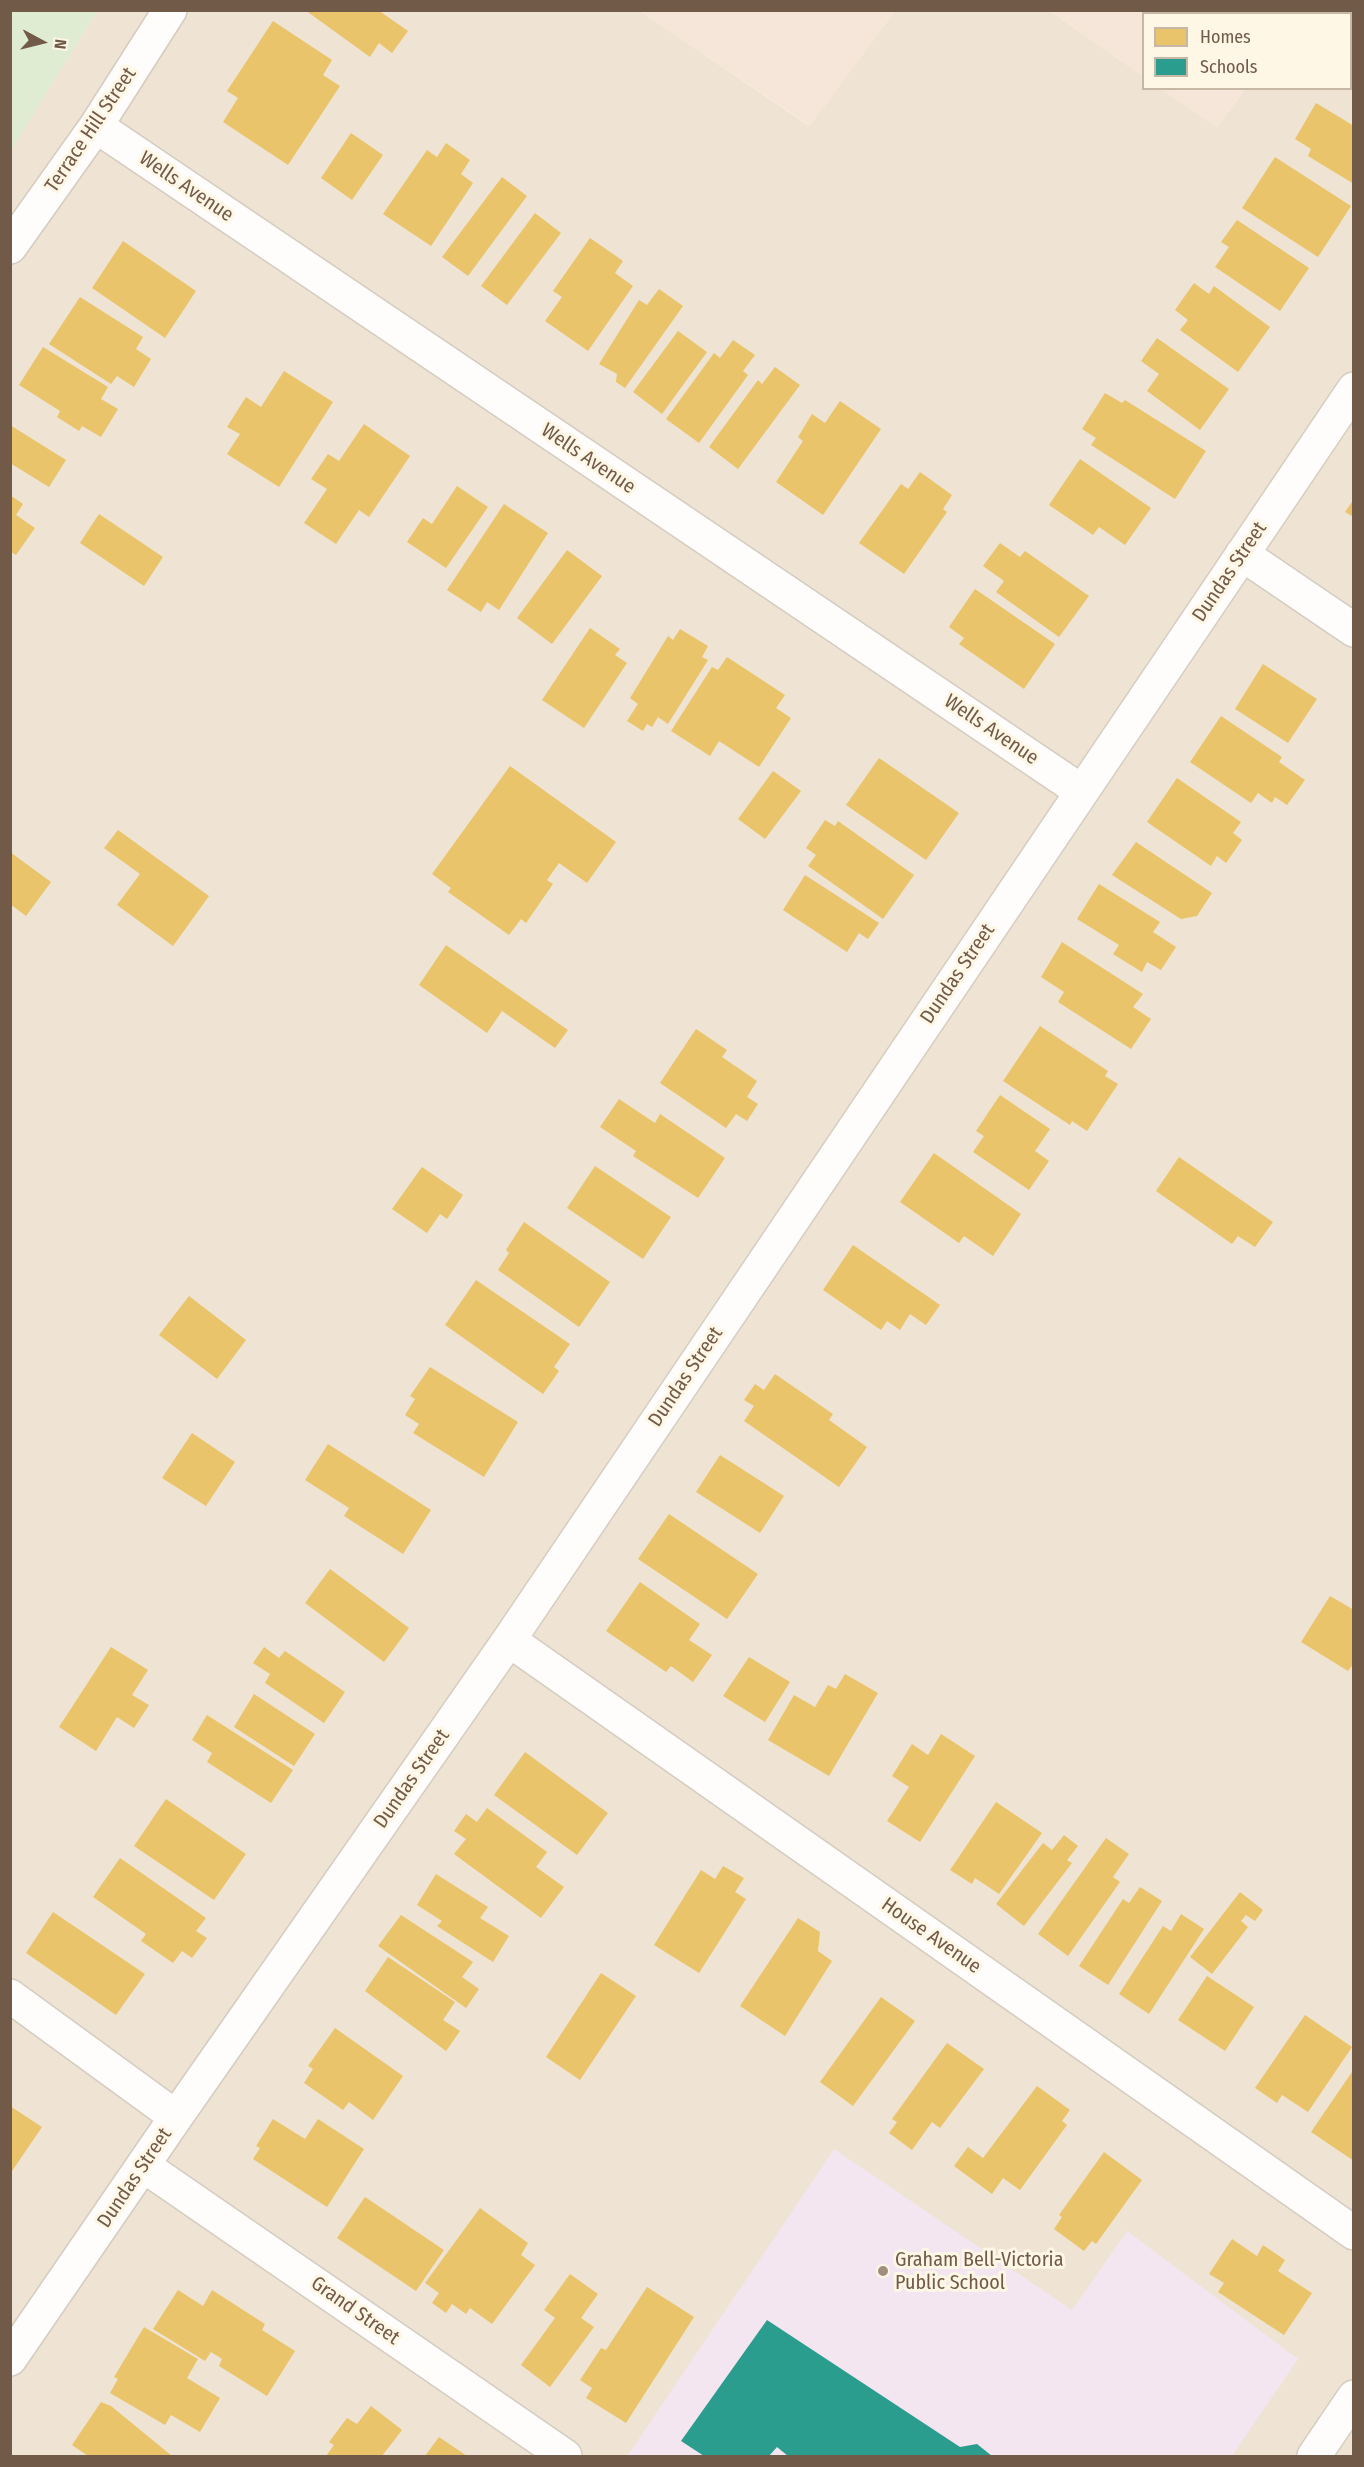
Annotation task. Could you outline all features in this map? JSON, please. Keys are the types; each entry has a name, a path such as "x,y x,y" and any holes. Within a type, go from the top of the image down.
{"street":[{"name":"Terrace Hill Street","path":"10,247 96,126 170,10"},
{"name":"Wells Avenue","path":"96,126 1081,791"},
{"name":"Dundas Street","path":"10,2360 176,2117 509,1640 1353,389"},
{"path":"1242,554 1353,630"},
{"name":"House Avenue","path":"509,1640 1353,2233"},
{"path":"10,1996 176,2117"},
{"name":"Grand Street","path":"144,2166 566,2457"},
{"path":"1314,2457 1353,2397"}],"shaded area":[{"path":"97,11 640,11 809,126 895,11 1050,11 1142,75 1142,90 1162,90 1217,127 1244,90 1352,90 1352,12 1299,12 1353,11 1353,2456 11,2456 10,150"},
{"path":"640,11 895,11 810,126"},
{"path":"1050,11 1300,11 1142,12 1142,75"},
{"path":"1162,90 1244,90 1217,127"},
{"name":"Graham Bell-Victoria Public School","path":"834,2149 1072,2310 1127,2231 1298,2359 1232,2456 628,2455"}],"green space":[{"path":"10,11 97,11 11,150"}],"building: Homes":[{"path":"305,10 378,10 408,31 392,53 379,43 370,57"},
{"path":"273,21 332,60 323,75 340,86 288,165 223,122 238,98 227,91"},
{"path":"1316,103 1354,126 1354,184 1308,156 1311,149 1295,139"},
{"path":"351,133 383,155 352,200 321,178"},
{"path":"446,143 470,160 461,174 473,183 431,246 383,214 427,150 437,157"},
{"path":"1275,157 1351,206 1318,257 1242,208"},
{"path":"502,177 527,196 468,276 442,257"},
{"path":"535,213 561,233 507,305 481,286"},
{"path":"1237,220 1309,268 1280,311 1215,267 1229,247 1221,242"},
{"path":"590,238 623,261 615,273 633,286 588,351 545,321 562,297 553,291"},
{"path":"123,241 196,291 165,338 92,288"},
{"path":"1194,283 1209,294 1214,286 1270,327 1238,372 1180,330 1188,320 1175,310"},
{"path":"659,289 683,306 625,388 616,382 617,374 599,364 639,300 647,305"},
{"path":"80,297 143,337 136,349 151,359 134,387 117,376 111,384 49,344"},
{"path":"678,331 707,352 662,414 633,392"},
{"path":"1157,338 1229,389 1200,430 1147,391 1159,374 1141,361"},
{"path":"733,340 755,355 743,371 748,375 699,443 666,419 714,353 720,358"},
{"path":"43,347 108,387 101,399 118,409 101,437 82,426 79,431 57,417 60,411 19,385"},
{"path":"775,367 800,385 738,469 709,447 758,380 762,384"},
{"path":"284,371 333,402 279,487 227,454 240,434 227,427 246,397 261,407"},
{"path":"1105,393 1122,403 1125,400 1206,451 1175,499 1091,445 1096,438 1082,429"},
{"path":"840,401 881,429 823,515 776,482 803,441 798,437 812,414 825,423"},
{"path":"364,424 410,456 369,517 359,510 336,544 304,523 327,489 311,479 328,454 339,461"},
{"path":"10,425 66,460 49,487 10,463"},
{"path":"1080,459 1151,508 1125,545 1099,527 1093,535 1049,505"},
{"path":"920,472 952,495 943,509 947,512 904,574 859,543 901,484 908,489"},
{"path":"457,486 488,507 446,568 407,542 423,518 432,524"},
{"path":"10,495 23,504 16,515 35,528 16,555 10,551"},
{"path":"1354,499 1354,517 1345,512"},
{"path":"504,504 548,533 499,610 487,602 481,612 447,590"},
{"path":"99,514 163,557 144,586 80,543"},
{"path":"1000,543 1020,557 1025,551 1089,596 1059,637 996,592 1004,581 983,566"},
{"path":"567,550 602,576 552,644 517,618"},
{"path":"975,589 1055,644 1024,689 959,644 964,638 949,627"},
{"path":"590,628 620,649 615,655 627,663 584,728 542,700"},
{"path":"680,629 708,646 702,657 708,660 668,724 658,717 652,727 647,724 643,731 627,721 638,704 630,698 668,636 673,640"},
{"path":"727,657 785,695 776,708 791,718 759,767 719,741 710,756 671,731 712,667 718,670"},
{"path":"1263,664 1317,699 1288,743 1235,709"},
{"path":"1221,716 1282,757 1279,762 1305,780 1287,805 1275,797 1272,803 1258,793 1251,803 1190,762"},
{"path":"879,758 959,813 926,860 846,805"},
{"path":"510,766 616,842 587,883 559,863 547,880 553,884 526,923 521,919 509,935 448,892 451,888 432,874"},
{"path":"773,771 801,791 765,839 738,819"},
{"path":"1177,778 1241,822 1233,833 1242,840 1226,863 1217,856 1211,866 1147,822"},
{"path":"825,820 835,826 838,821 914,875 883,919 808,866 816,855 806,848"},
{"path":"118,830 209,896 173,946 117,905 140,874 104,848"},
{"path":"1136,842 1212,893 1197,916 1181,919 1112,875"},
{"path":"10,852 51,882 26,916 10,904"},
{"path":"805,875 879,923 868,939 859,933 847,952 783,910"},
{"path":"1099,884 1160,922 1153,932 1176,947 1161,970 1147,962 1142,972 1113,954 1119,945 1077,919"},
{"path":"1062,942 1143,994 1133,1007 1151,1019 1131,1049 1058,1002 1064,992 1041,977"},
{"path":"446,945 568,1030 555,1048 502,1011 487,1033 419,985"},
{"path":"1040,1026 1108,1071 1105,1076 1118,1084 1087,1131 1072,1121 1070,1125 1003,1081"},
{"path":"696,1029 727,1050 722,1057 757,1081 747,1097 758,1104 747,1121 736,1114 726,1128 660,1083"},
{"path":"1000,1095 1050,1129 1035,1151 1049,1161 1029,1190 973,1152 984,1136 976,1131"},
{"path":"619,1099 655,1123 660,1114 725,1158 698,1198 633,1156 636,1151 600,1127"},
{"path":"934,1153 1021,1214 993,1256 964,1236 959,1243 900,1202"},
{"path":"1179,1157 1273,1222 1255,1247 1238,1236 1232,1244 1156,1191"},
{"path":"595,1166 671,1217 643,1259 567,1208"},
{"path":"422,1167 463,1195 447,1219 440,1214 427,1233 392,1209"},
{"path":"524,1222 610,1282 579,1327 498,1270 509,1253 506,1250"},
{"path":"853,1245 940,1305 926,1325 910,1314 900,1330 887,1321 881,1330 823,1290"},
{"path":"476,1280 570,1344 554,1367 559,1371 543,1394 445,1325"},
{"path":"189,1296 246,1340 217,1379 159,1335"},
{"path":"430,1367 518,1422 484,1477 413,1433 419,1424 405,1415 415,1399 410,1396"},
{"path":"775,1374 833,1414 829,1420 867,1447 839,1487 744,1421 754,1406 744,1400 755,1384 764,1390"},
{"path":"192,1433 235,1462 206,1506 162,1478"},
{"path":"328,1444 431,1510 403,1554 344,1516 349,1508 305,1480"},
{"path":"720,1455 784,1496 760,1533 696,1492"},
{"path":"669,1514 758,1574 727,1619 638,1559"},
{"path":"330,1569 409,1628 384,1662 305,1603"},
{"path":"640,1582 700,1624 689,1640 712,1655 693,1682 671,1666 666,1672 606,1631"},
{"path":"1330,1596 1354,1610 1354,1663 1348,1671 1301,1642"},
{"path":"111,1647 148,1670 132,1695 149,1705 134,1728 117,1717 96,1751 59,1727"},
{"path":"264,1647 279,1658 285,1651 345,1692 324,1723 265,1683 270,1674 253,1663"},
{"path":"749,1657 790,1682 765,1722 723,1696"},
{"path":"845,1674 878,1693 829,1776 768,1740 794,1695 815,1707 828,1685 836,1689"},
{"path":"254,1694 315,1734 294,1766 234,1727"},
{"path":"207,1715 293,1770 271,1803 207,1762 212,1753 192,1740"},
{"path":"941,1734 975,1756 920,1842 887,1821 909,1787 892,1776 912,1744 928,1755"},
{"path":"525,1752 608,1813 577,1855 494,1795"},
{"path":"166,1799 246,1854 214,1900 134,1846"},
{"path":"996,1802 1042,1833 999,1894 975,1878 972,1884 950,1870"},
{"path":"487,1808 547,1852 536,1867 564,1887 541,1918 454,1854 466,1839 454,1831 466,1814 477,1822"},
{"path":"1064,1835 1078,1846 1067,1860 1072,1863 1024,1926 996,1904 1043,1843 1052,1850"},
{"path":"1106,1838 1129,1854 1113,1877 1120,1882 1068,1956 1038,1934"},
{"path":"120,1858 206,1918 196,1931 207,1938 192,1958 182,1951 173,1963 141,1941 146,1934 93,1897"},
{"path":"723,1866 744,1878 735,1892 746,1899 699,1973 654,1945 701,1870 715,1879"},
{"path":"436,1874 488,1907 480,1918 509,1936 493,1962 437,1926 442,1921 417,1905"},
{"path":"1140,1887 1162,1901 1108,1985 1079,1966 1123,1899 1129,1903"},
{"path":"1240,1892 1263,1910 1255,1921 1246,1915 1241,1921 1248,1927 1212,1974 1190,1957"},
{"path":"53,1912 145,1974 116,2015 26,1953"},
{"path":"1181,1914 1204,1929 1149,2014 1119,1994 1163,1926 1171,1931"},
{"path":"401,1915 473,1962 462,1977 479,1989 466,2008 378,1946"},
{"path":"798,1918 820,1932 818,1951 832,1961 785,2036 740,2006"},
{"path":"388,1957 455,2002 443,2020 460,2031 446,2051 365,1991"},
{"path":"601,1973 636,1996 580,2080 546,2057"},
{"path":"1207,1976 1254,2007 1225,2051 1178,2020"},
{"path":"881,1997 915,2021 853,2106 820,2082"},
{"path":"1305,2015 1352,2047 1308,2112 1282,2095 1277,2103 1255,2088"},
{"path":"335,2028 403,2076 373,2120 349,2102 343,2110 304,2083 313,2069 308,2066"},
{"path":"947,2043 984,2069 940,2128 932,2122 912,2150 889,2133 897,2122 892,2119"},
{"path":"1354,2069 1354,2161 1311,2132"},
{"path":"1037,2086 1070,2110 1062,2121 1067,2125 1020,2190 1003,2178 992,2194 954,2166 968,2147 983,2158"},
{"path":"10,2106 42,2127 10,2174"},
{"path":"273,2119 305,2139 318,2119 364,2149 327,2207 253,2159 260,2148 256,2146"},
{"path":"1104,2152 1142,2180 1096,2244 1092,2241 1084,2251 1054,2229 1062,2217 1059,2215"},
{"path":"365,2197 444,2250 416,2291 337,2238"},
{"path":"480,2208 528,2243 521,2255 535,2265 492,2324 470,2308 466,2314 452,2304 446,2313 432,2303 439,2293 425,2283"},
{"path":"1232,2239 1257,2256 1263,2245 1285,2260 1278,2271 1312,2293 1284,2335 1218,2292 1224,2283 1209,2274"},
{"path":"570,2274 598,2294 581,2318 594,2327 550,2387 521,2365 555,2318 544,2310"},
{"path":"647,2287 694,2317 626,2423 586,2398 592,2388 580,2380 601,2348 606,2350"},
{"path":"178,2290 203,2306 212,2290 265,2324 262,2330 295,2351 267,2396 219,2366 222,2359 211,2352 205,2361 153,2329"},
{"path":"144,2327 198,2359 187,2378 220,2398 200,2432 171,2415 165,2425 110,2393 118,2379 114,2377"},
{"path":"101,2402 111,2406 172,2456 88,2456 72,2445"},
{"path":"371,2406 402,2430 382,2456 326,2456 334,2445 329,2442 347,2418 357,2424"},
{"path":"439,2437 467,2456 425,2456"}],"building: Schools":[{"path":"767,2320 960,2447 977,2444 992,2456 788,2456 777,2447 769,2456 704,2456 681,2441"}],"place":[{"name":"Graham Bell-Victoria Public School","path":"883,2271"}]}
